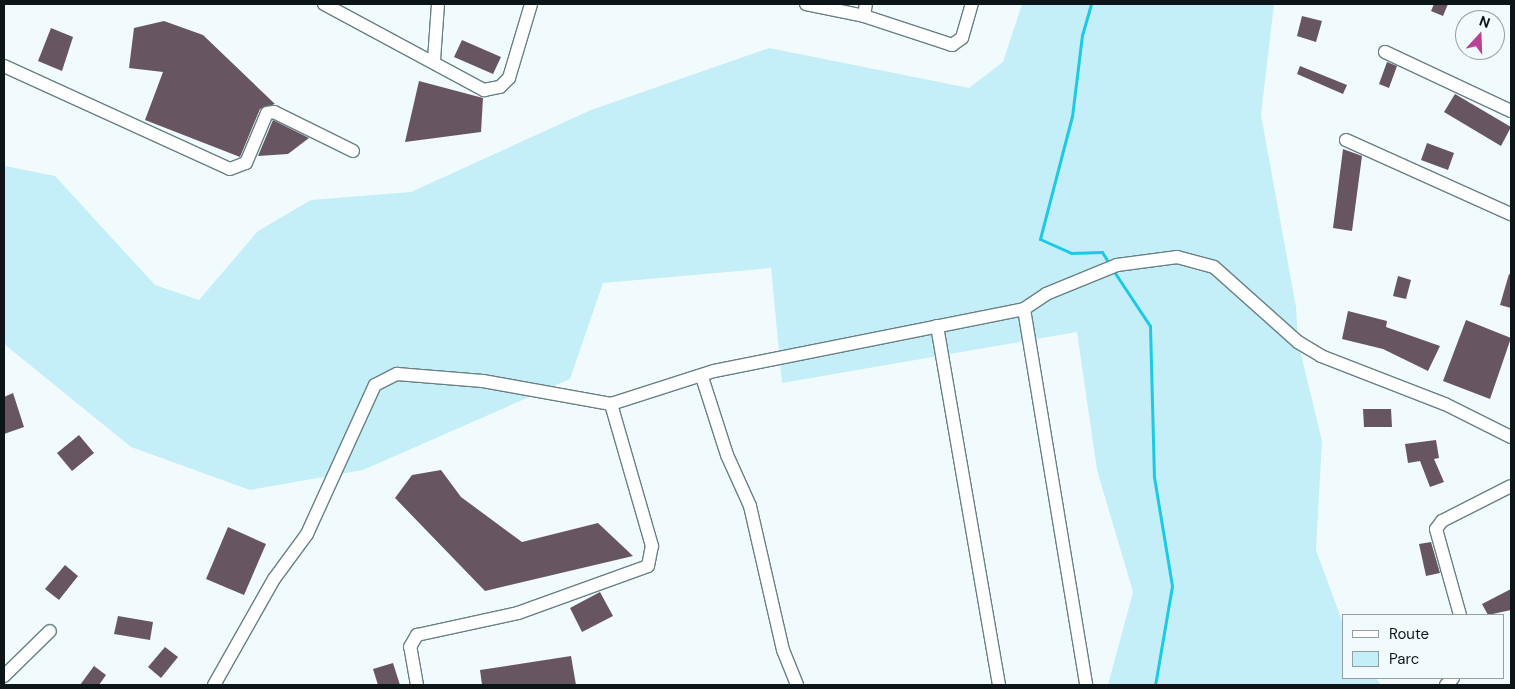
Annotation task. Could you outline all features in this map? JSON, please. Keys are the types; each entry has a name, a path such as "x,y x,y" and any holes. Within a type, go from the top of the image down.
{"street":[{"path":"324,4 434,60 484,90 500,87 509,78 532,4"},
{"path":"434,60 438,4"},
{"path":"806,4 865,10 952,45 962,38 972,4"},
{"path":"1385,52 1511,111"},
{"path":"4,66 230,169 246,163 267,113 274,112 353,151"},
{"path":"1346,140 1511,214"},
{"path":"214,685 274,579 307,534 375,385 384,377 482,381 611,404 702,377 1024,308 1046,294 1118,265 1177,257 1195,261 1231,279 1298,342 1321,356 1445,404 1511,437"},
{"path":"1024,308 1086,685"},
{"path":"937,326 999,685"},
{"path":"702,377 727,455 750,506 783,650 797,685"},
{"path":"417,685 410,647 417,635 518,613 648,566 652,546 611,404"},
{"path":"1460,614 1436,528 1442,521 1511,486"},
{"path":"4,676 50,630"}],"green space":[{"path":"1022,4 1274,4 1261,115 1296,307 1298,342 1322,441 1316,550 1342,621 1342,679 1377,679 1381,685 1108,685 1133,592 1097,470 1077,332 782,383 771,268 603,283 570,379 363,470 250,490 131,447 4,344 5,166 55,176 155,285 199,300 258,231 311,200 411,192 591,110 769,48 969,88 1003,62"}],"building":[{"path":"1434,4 1448,4 1443,16 1431,11"},
{"path":"1302,16 1322,21 1316,42 1297,36"},
{"path":"164,21 203,35 275,104 260,109 240,157 145,120 163,72 129,68 134,28"},
{"path":"51,28 73,37 62,71 38,61"},
{"path":"462,40 501,57 493,74 454,57"},
{"path":"1387,62 1397,66 1389,88 1379,84"},
{"path":"1300,66 1347,85 1343,94 1297,74"},
{"path":"419,81 483,98 481,132 405,142"},
{"path":"1455,94 1511,127 1501,146 1444,112"},
{"path":"273,120 309,138 288,154 258,156"},
{"path":"1427,143 1454,153 1448,170 1421,160"},
{"path":"1343,149 1362,156 1352,231 1333,228"},
{"path":"1509,274 1511,275 1511,308 1500,305"},
{"path":"1398,276 1411,280 1406,299 1393,296"},
{"path":"1348,311 1387,321 1386,327 1440,346 1428,371 1383,349 1342,339"},
{"path":"1466,320 1511,338 1490,399 1443,381"},
{"path":"13,393 24,427 4,434 4,397"},
{"path":"1363,409 1391,409 1392,427 1364,427"},
{"path":"79,435 94,453 72,471 57,453"},
{"path":"1436,440 1439,458 1434,459 1444,482 1430,487 1420,461 1408,463 1405,444"},
{"path":"441,470 461,497 522,542 598,523 633,556 485,591 395,498 412,475"},
{"path":"228,527 266,544 244,595 206,579"},
{"path":"1431,542 1440,573 1426,576 1419,544"},
{"path":"65,565 78,576 59,600 45,589"},
{"path":"1511,589 1511,610 1487,614 1482,604"},
{"path":"600,592 613,616 582,632 570,608"},
{"path":"118,616 153,622 150,640 114,634"},
{"path":"165,647 178,657 161,678 148,667"},
{"path":"571,656 576,685 482,685 480,670"},
{"path":"393,663 400,685 378,685 373,669"},
{"path":"94,666 106,675 99,685 80,685"}],"waterway":[{"path":"1091,4 1082,35 1072,116 1040,239 1071,253 1102,252 1110,265"},
{"path":"1113,270 1150,326 1154,477 1172,586 1155,685"}]}
